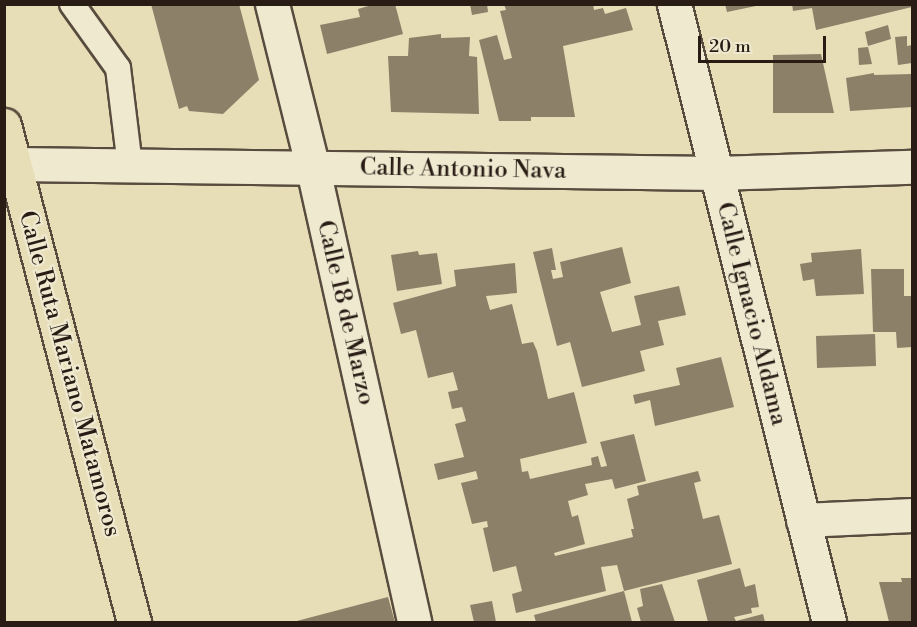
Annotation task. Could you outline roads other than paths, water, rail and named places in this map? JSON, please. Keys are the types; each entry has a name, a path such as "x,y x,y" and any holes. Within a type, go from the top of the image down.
{"main road":[{"name":"Calle Ruta Mariano Matamoros","path":"4,125 134,622"}],"street":[{"name":"Calle 18 de Marzo","path":"272,4 313,169 414,622"},
{"name":"Calle Ignacio Aldama","path":"674,4 829,622"},
{"name":"Calle Antonio Nava","path":"14,164 716,174 912,167"},
{"path":"803,520 912,515"}],"lane":[{"path":"72,4 118,68 130,166"}]}
